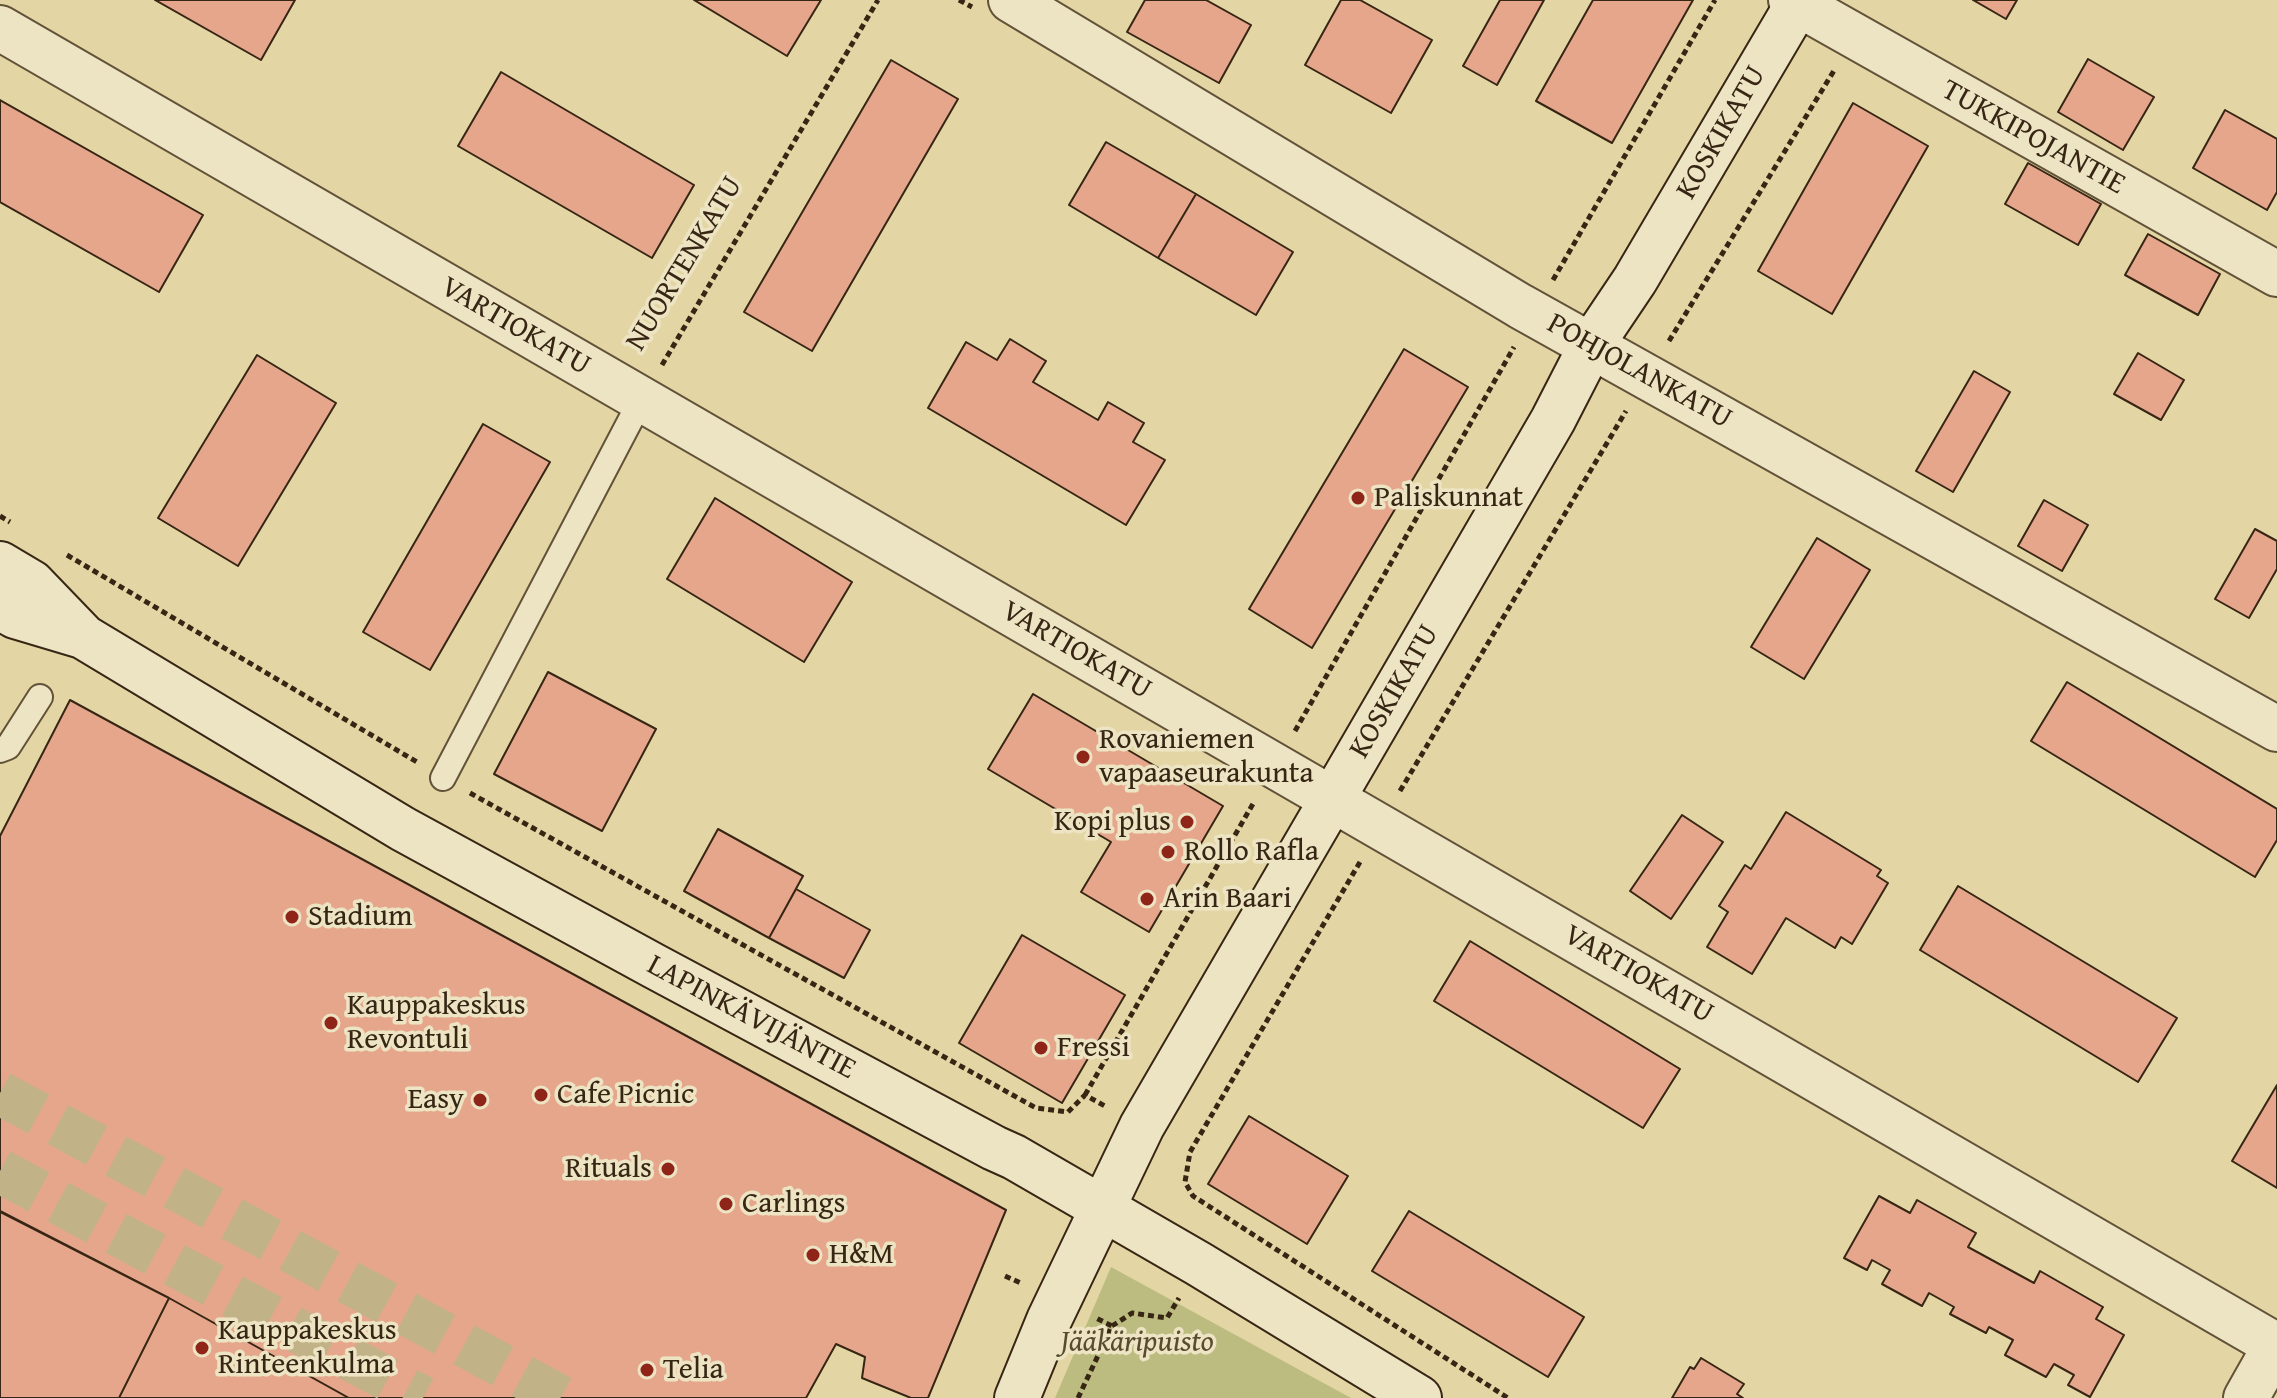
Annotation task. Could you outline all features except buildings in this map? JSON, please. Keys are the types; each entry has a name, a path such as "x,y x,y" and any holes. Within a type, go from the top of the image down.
{"street":[{"name":"POHJOLANKATU","path":"1011,0 1533,313 2277,729"},
{"name":"TUKKIPOJANTIE","path":"1796,1 1854,37 2277,274"},
{"name":"KOSKIKATU","path":"1017,1398 1049,1320 1142,1126 1553,420 1592,344 1635,280 1796,1"},
{"name":"VARTIOKATU","path":"0,28 2277,1345"},
{"name":"LAPINKÄVIJÄNTIE","path":"7,544 32,583 84,637"},
{"name":"LAPINKÄVIJÄNTIE","path":"0,607 15,616 84,637 403,829 1014,1157 1199,1264 1419,1398"},
{"path":"2246,1398 2277,1345"}],"lane":[{"name":"NUORTENKATU","path":"443,778 641,400"},
{"path":"0,750 8,747 40,697"}],"path":[{"name":"NUORTENKATU","path":"641,400 878,0"},
{"path":"1085,1095 1715,0"},
{"path":"1508,1398 1193,1196 1185,1182 1190,1152 1647,376 1854,37"},
{"path":"0,516 7,544"},
{"path":"67,555 443,778 1036,1108"}],"green space":[{"name":"Jääkäripuisto","path":"1111,1267 1351,1398 1055,1398"}],"tunnel":[{"path":"0,1093 562,1398"},
{"path":"0,1171 423,1398"}],"place":[{"name":"Paliskunnat","path":"1358,498"},
{"name":"Rovaniemen vapaaseurakunta","path":"1083,757"},
{"name":"Kopi plus","path":"1187,822"},
{"name":"Rollo Rafla","path":"1168,852"},
{"name":"Arin Baari","path":"1147,899"},
{"name":"Stadium","path":"292,917"},
{"name":"Kauppakeskus Revontuli","path":"331,1023"},
{"name":"Fressi","path":"1041,1048"},
{"name":"Cafe Picnic","path":"541,1095"},
{"name":"Easy","path":"480,1100"},
{"name":"Rituals","path":"668,1169"},
{"name":"Carlings","path":"726,1204"},
{"name":"H&M","path":"813,1255"},
{"name":"Kauppakeskus Rinteenkulma","path":"202,1348"},
{"name":"Telia","path":"647,1370"}]}
